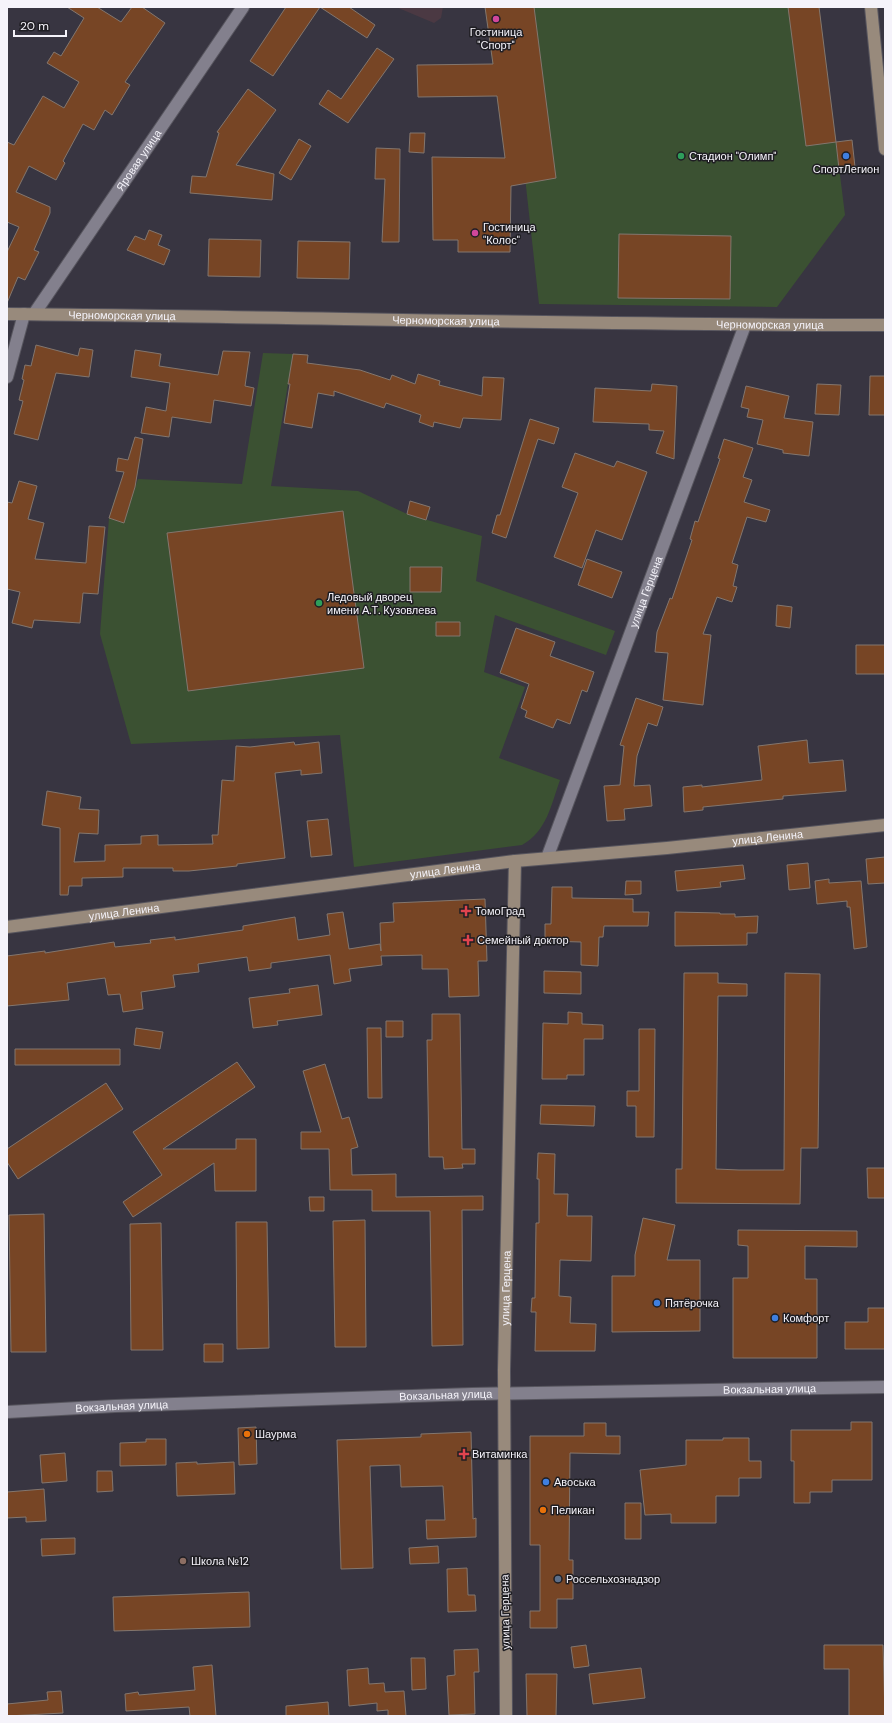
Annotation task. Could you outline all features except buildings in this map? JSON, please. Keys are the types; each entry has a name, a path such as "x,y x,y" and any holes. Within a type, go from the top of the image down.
{"street":[{"name":"Яровая улица","path":"7,377 29,314 243,7"},
{"path":"871,7 885,149"},
{"name":"Черноморская улица","path":"7,314 745,325 885,325"},
{"name":"улица Герцена","path":"547,858 745,325"},
{"name":"улица Ленина","path":"7,927 515,861 667,848 885,825"},
{"name":"улица Герцена","path":"506,1716 504,1393 515,861"},
{"name":"Вокзальная улица","path":"7,1412 123,1406 504,1393 885,1387"}],"shaded area":[{"path":"396,7 443,7 441,18 434,23"}],"green space":[{"name":"Стадион \"Олимп\"","path":"485,7 819,7 845,215 777,307 539,304 521,141 503,143"},
{"name":"Ледовый дворец имени А.Т. Кузовлева","path":"263,353 293,354 271,486 358,491 407,514 482,536 476,581 615,631 606,655 495,615 484,672 525,687 499,758 560,780 551,808 543,825 522,845 354,867 340,735 131,744 100,634 109,518 117,491 132,496 138,479 242,484"}],"place":[{"name":"Гостиница \"Спорт\"","path":"496,19"},
{"name":"Стадион \"Олимп\"","path":"681,156"},
{"name":"СпортЛегион","path":"846,156"},
{"name":"Гостиница \"Колос\"","path":"475,233"},
{"name":"Ледовый дворец имени А.Т. Кузовлева","path":"319,603"},
{"name":"ТомоГрад","path":"466,911"},
{"name":"Семейный доктор","path":"468,940"},
{"name":"Пятёрочка","path":"657,1303"},
{"name":"Комфорт","path":"775,1318"},
{"name":"Шаурма","path":"247,1434"},
{"name":"Витаминка","path":"464,1454"},
{"name":"Авоська","path":"546,1482"},
{"name":"Пеликан","path":"543,1510"},
{"name":"Школа №12","path":"183,1561"},
{"name":"Россельхознадзор","path":"558,1579"}]}
